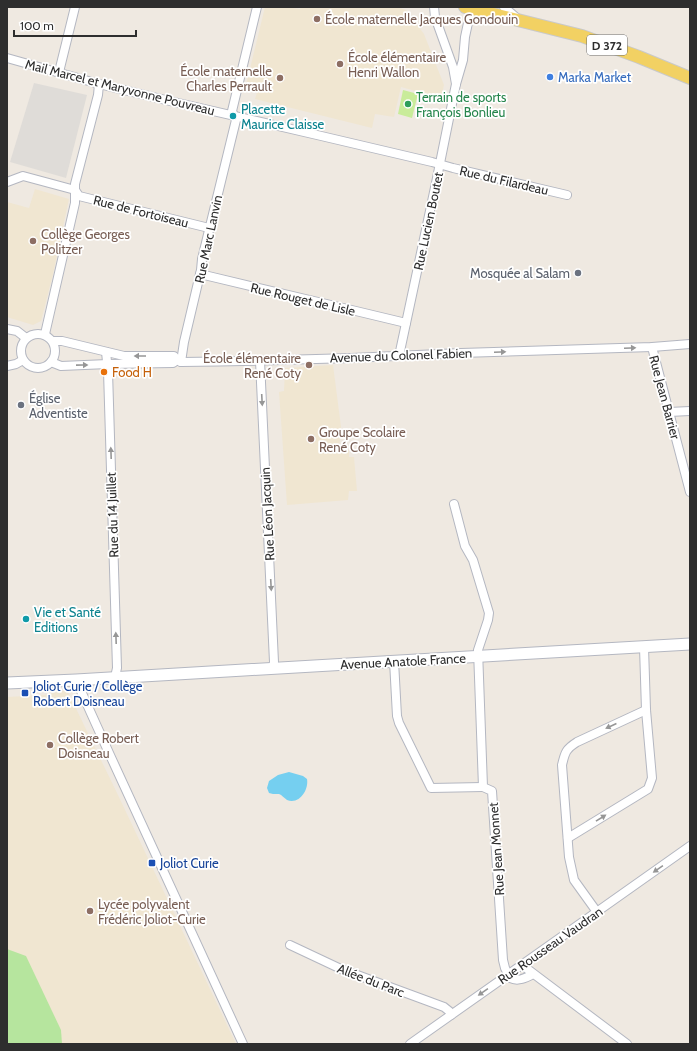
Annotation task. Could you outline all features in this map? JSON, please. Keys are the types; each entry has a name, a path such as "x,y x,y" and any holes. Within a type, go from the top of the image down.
{"main road":[{"name":"D 372","path":"468,8 587,38 690,78"},
{"name":"Avenue Anatole France","path":"7,684 690,644"}],"street":[{"path":"58,72 75,7"},
{"name":"Rue Marc Lanvin","path":"179,361 201,270 209,228 236,120 232,111 257,7"},
{"path":"434,7 435,17 453,67 456,84"},
{"path":"504,7 520,21"},
{"name":"Rue Lucien Boutet","path":"399,356 456,84 463,60 468,8"},
{"name":"Mail Marcel et Maryvonne Pouvreau","path":"7,58 98,84 323,136 440,165"},
{"path":"45,334 76,203 75,184 98,95 98,84"},
{"name":"Rue du Filardeau","path":"440,165 568,195"},
{"name":"Rue de Fortoiseau","path":"7,182 23,176 75,190 79,196 209,228"},
{"name":"Rue Rouget de Lisle","path":"200,274 406,323"},
{"path":"7,329 17,332 26,338"},
{"path":"34,333 45,334 53,341 56,352 51,362 47,366 37,368 32,367 24,360 20,351 23,342 34,333"},
{"path":"53,341 124,356 174,356 179,361"},
{"name":"Avenue du Colonel Fabien","path":"51,362 62,366 173,363 179,361 260,361 652,348 690,344"},
{"name":"Rue Jean Barrier","path":"652,348 690,492"},
{"name":"Rue du 14 Juillet","path":"106,352 111,364 117,668 115,677"},
{"path":"7,366 24,360"},
{"name":"Rue Léon Jacquin","path":"260,361 274,668"},
{"path":"669,412 690,411"},
{"name":"Rue Jean Monnet","path":"454,504 465,546 473,560 489,613 478,650 483,787 492,791 503,960 508,975"},
{"path":"568,838 648,789 652,778 646,710 644,647"},
{"path":"394,661 397,716 431,788 483,787"},
{"path":"76,680 243,1044"},
{"path":"597,912 574,880 569,857 562,765 564,756 568,748 577,742 646,710"},
{"name":"Rue Rousseau Vaudran","path":"410,1044 690,846"},
{"name":"Allée du Parc","path":"290,945 341,969 444,1007 451,1015"},
{"path":"522,965 627,1044"},
{"path":"508,975 510,978 515,980 526,978 533,974"}],"shaded area":[{"path":"265,7 287,7 300,9 301,7 396,7 406,10 424,34 444,85 441,98 401,87 394,117 375,114 372,128 255,99 258,89 246,85"},
{"path":"34,83 87,95 66,178 10,162"},
{"name":"Collège Georges Politzer","path":"35,189 69,199 41,321 33,325 7,317 7,202 29,208"},
{"name":"Groupe Scolaire René Coty","path":"333,365 341,427 339,450 349,450 349,457 354,457 357,491 349,491 348,500 287,505 279,392 284,391 285,368"},
{"name":"Lycée polyvalent Frédéric Joliot-Curie","path":"67,690 236,1044 39,1044 7,979 7,697 44,695"}],"green space":[{"name":"Terrain de sports François Bonlieu","path":"403,90 418,94 412,118 398,114"},
{"path":"7,949 26,956 61,1030 62,1044 7,1044"}],"water":[{"path":"289,772 303,776 307,779 305,792 299,798 291,801 279,794 269,793 267,788 269,781 278,775"}],"place":[{"name":"École maternelle Jacques Gondouin","path":"317,19"},
{"name":"École élémentaire Henri Wallon","path":"340,64"},
{"name":"Marka Market","path":"550,77"},
{"name":"École maternelle Charles Perrault","path":"280,78"},
{"name":"Terrain de sports François Bonlieu","path":"408,104"},
{"name":"Placette Maurice Claisse","path":"233,116"},
{"name":"Collège Georges Politzer","path":"33,241"},
{"name":"Mosquée al Salam","path":"578,273"},
{"name":"École élémentaire René Coty","path":"309,365"},
{"name":"Food H","path":"104,372"},
{"name":"Église Adventiste","path":"21,405"},
{"name":"Groupe Scolaire René Coty","path":"311,439"},
{"name":"Vie et Santé Editions","path":"26,619"},
{"name":"Joliot Curie / Collège Robert Doisneau","path":"25,693"},
{"name":"Collège Robert Doisneau","path":"50,745"},
{"name":"Joliot Curie","path":"152,863"},
{"name":"Lycée polyvalent Frédéric Joliot-Curie","path":"90,911"}]}
